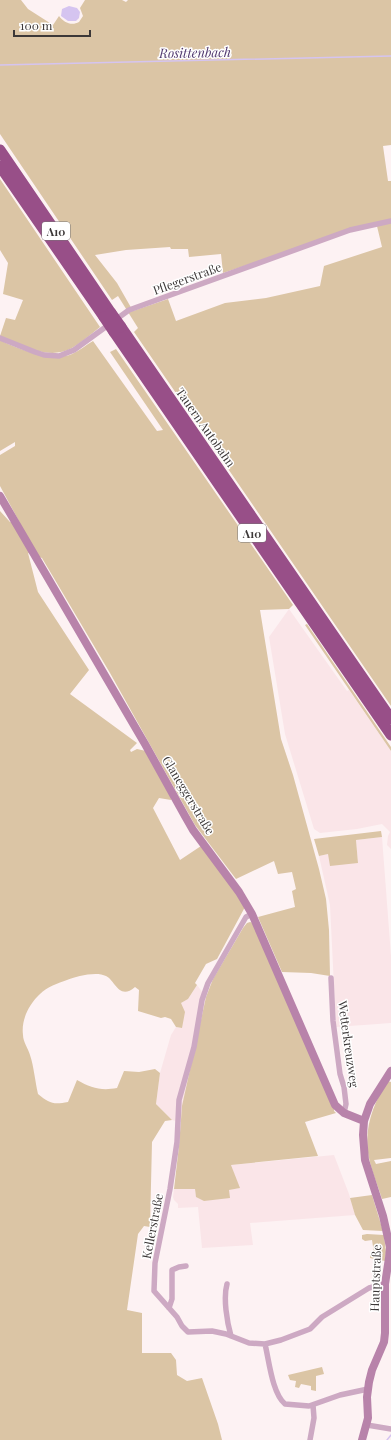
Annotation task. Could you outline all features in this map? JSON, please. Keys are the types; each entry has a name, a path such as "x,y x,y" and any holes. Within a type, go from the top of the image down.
{"highway":[{"name":"Tauern Autobahn","path":"0,150 117,329 391,735"},
{"name":"Tauern Autobahn","path":"0,166 108,315"},
{"name":"Tauern Autobahn","path":"117,329 391,719"}],"street":[{"name":"Pflegerstraße","path":"0,338 44,355 59,356 74,350 129,310 350,230 391,220"},
{"name":"Glaneggerstraße","path":"0,496 145,744 188,821 239,892 252,914 332,1099 338,1108 344,1113 364,1121"},
{"name":"Kellerstraße","path":"252,914 246,917 208,983 202,1000 194,1047 180,1100 177,1142 156,1263 154,1291 188,1332 212,1331 249,1343 265,1344 281,1340 310,1329 322,1317 369,1288 385,1284"},
{"name":"Wetterkreuzweg","path":"331,978 332,1021 340,1074 344,1087 346,1104 344,1113"},
{"name":"Hauptstraße","path":"367,1425 368,1388 372,1370 384,1342 388,1308 385,1284 390,1260 388,1236 365,1160 363,1135 364,1121 370,1104 391,1071"},
{"path":"169,1308 172,1299 172,1270 176,1267 186,1266"},
{"path":"227,1284 225,1294 228,1327 231,1336"},
{"path":"265,1344 274,1384 283,1402 289,1405 309,1406 340,1395 368,1388"},
{"path":"310,1440 314,1418 313,1405"},
{"path":"362,1440 367,1425 391,1429"}],"shaded area":[{"path":"0,0 21,0 28,9 53,25 59,16 68,23 74,24 79,22 83,16 80,8 85,0 122,0 126,2 128,0 391,0 391,145 383,146 388,181 391,181 391,706 134,332 138,328 118,296 112,300 0,134","holes":["376,222 382,247 324,266 320,286 266,298 225,303 176,321 168,299 133,311 117,283 95,255 126,250 170,247 171,249 188,249 189,257 221,254 223,273"]},
{"path":"69,6 77,8 80,12 79,18 76,21 68,21 61,16 62,9"},
{"path":"0,179 100,327 83,341 63,352 54,353 35,350 0,336 6,318 15,320 23,300 3,294 8,263 0,250"},
{"path":"0,340 36,353 56,356 72,354 93,341 157,431 163,430 110,352 116,349 293,605 289,609 260,610 281,739 293,775 326,899 329,930 330,976 311,973 282,972 258,917 295,907 292,891 296,889 292,872 278,874 274,861 236,879 195,825 110,673 42,558 28,553 38,592 89,670 70,694 137,743 130,750 131,752 137,749 146,751 172,798 171,800 159,798 153,808 180,860 201,846 245,907 217,959 206,964 195,983 197,985 188,999 181,1003 185,1012 182,1028 176,1027 171,1019 165,1017 161,1018 138,1011 139,990 135,987 130,991 121,991 109,978 97,974 71,978 46,989 29,1007 23,1024 23,1038 33,1064 38,1094 52,1102 68,1102 77,1080 96,1088 111,1089 117,1088 124,1071 139,1072 155,1069 160,1073 156,1104 172,1120 165,1121 152,1142 150,1227 144,1226 138,1234 127,1310 142,1313 142,1353 171,1353 176,1360 177,1375 187,1381 202,1378 222,1440 0,1440 0,511 10,522 20,523 0,486 0,455 15,446 15,442 0,451"},
{"path":"289,609 347,691 349,690 391,751 391,849 387,845 390,832 382,824 357,829 320,833 314,829 285,734 269,637"},
{"path":"307,624 391,747 391,751 305,625"},
{"path":"381,831 382,837 356,840 358,863 330,866 328,854 319,856 314,839"},
{"path":"382,837 391,956 391,1023 336,1027 330,905 319,856 328,854 358,863 356,840"},
{"path":"250,922 253,923 336,1113 305,1122 318,1156 231,1165 240,1188 229,1190 230,1198 204,1201 196,1197 195,1189 174,1189 182,1106 206,997 213,979 243,928"},
{"path":"197,985 206,997 186,1088 181,1122 172,1120 156,1104 160,1073 171,1035 176,1027 181,1028 181,1003 188,999"},
{"path":"388,1081 391,1082 391,1158 374,1160 376,1164 391,1161 391,1197 382,1199 369,1158 367,1137 368,1127 374,1108"},
{"path":"334,1155 349,1194 355,1215 250,1223 253,1245 202,1248 198,1207 178,1208 178,1204 173,1197 174,1189 195,1189 196,1196 239,1188 231,1165"},
{"path":"372,1195 383,1231 363,1230 355,1215 350,1198"},
{"path":"362,1235 384,1235 386,1252 385,1261 370,1258 370,1253 374,1253 372,1240 365,1241 362,1239"},
{"path":"322,1367 324,1374 316,1376 316,1391 311,1390 311,1386 301,1384 299,1388 295,1387 296,1381 290,1380 288,1375"}],"waterway":[{"name":"Rosittenbach","path":"0,65 391,56"},
{"path":"387,1440 391,1435"}]}
